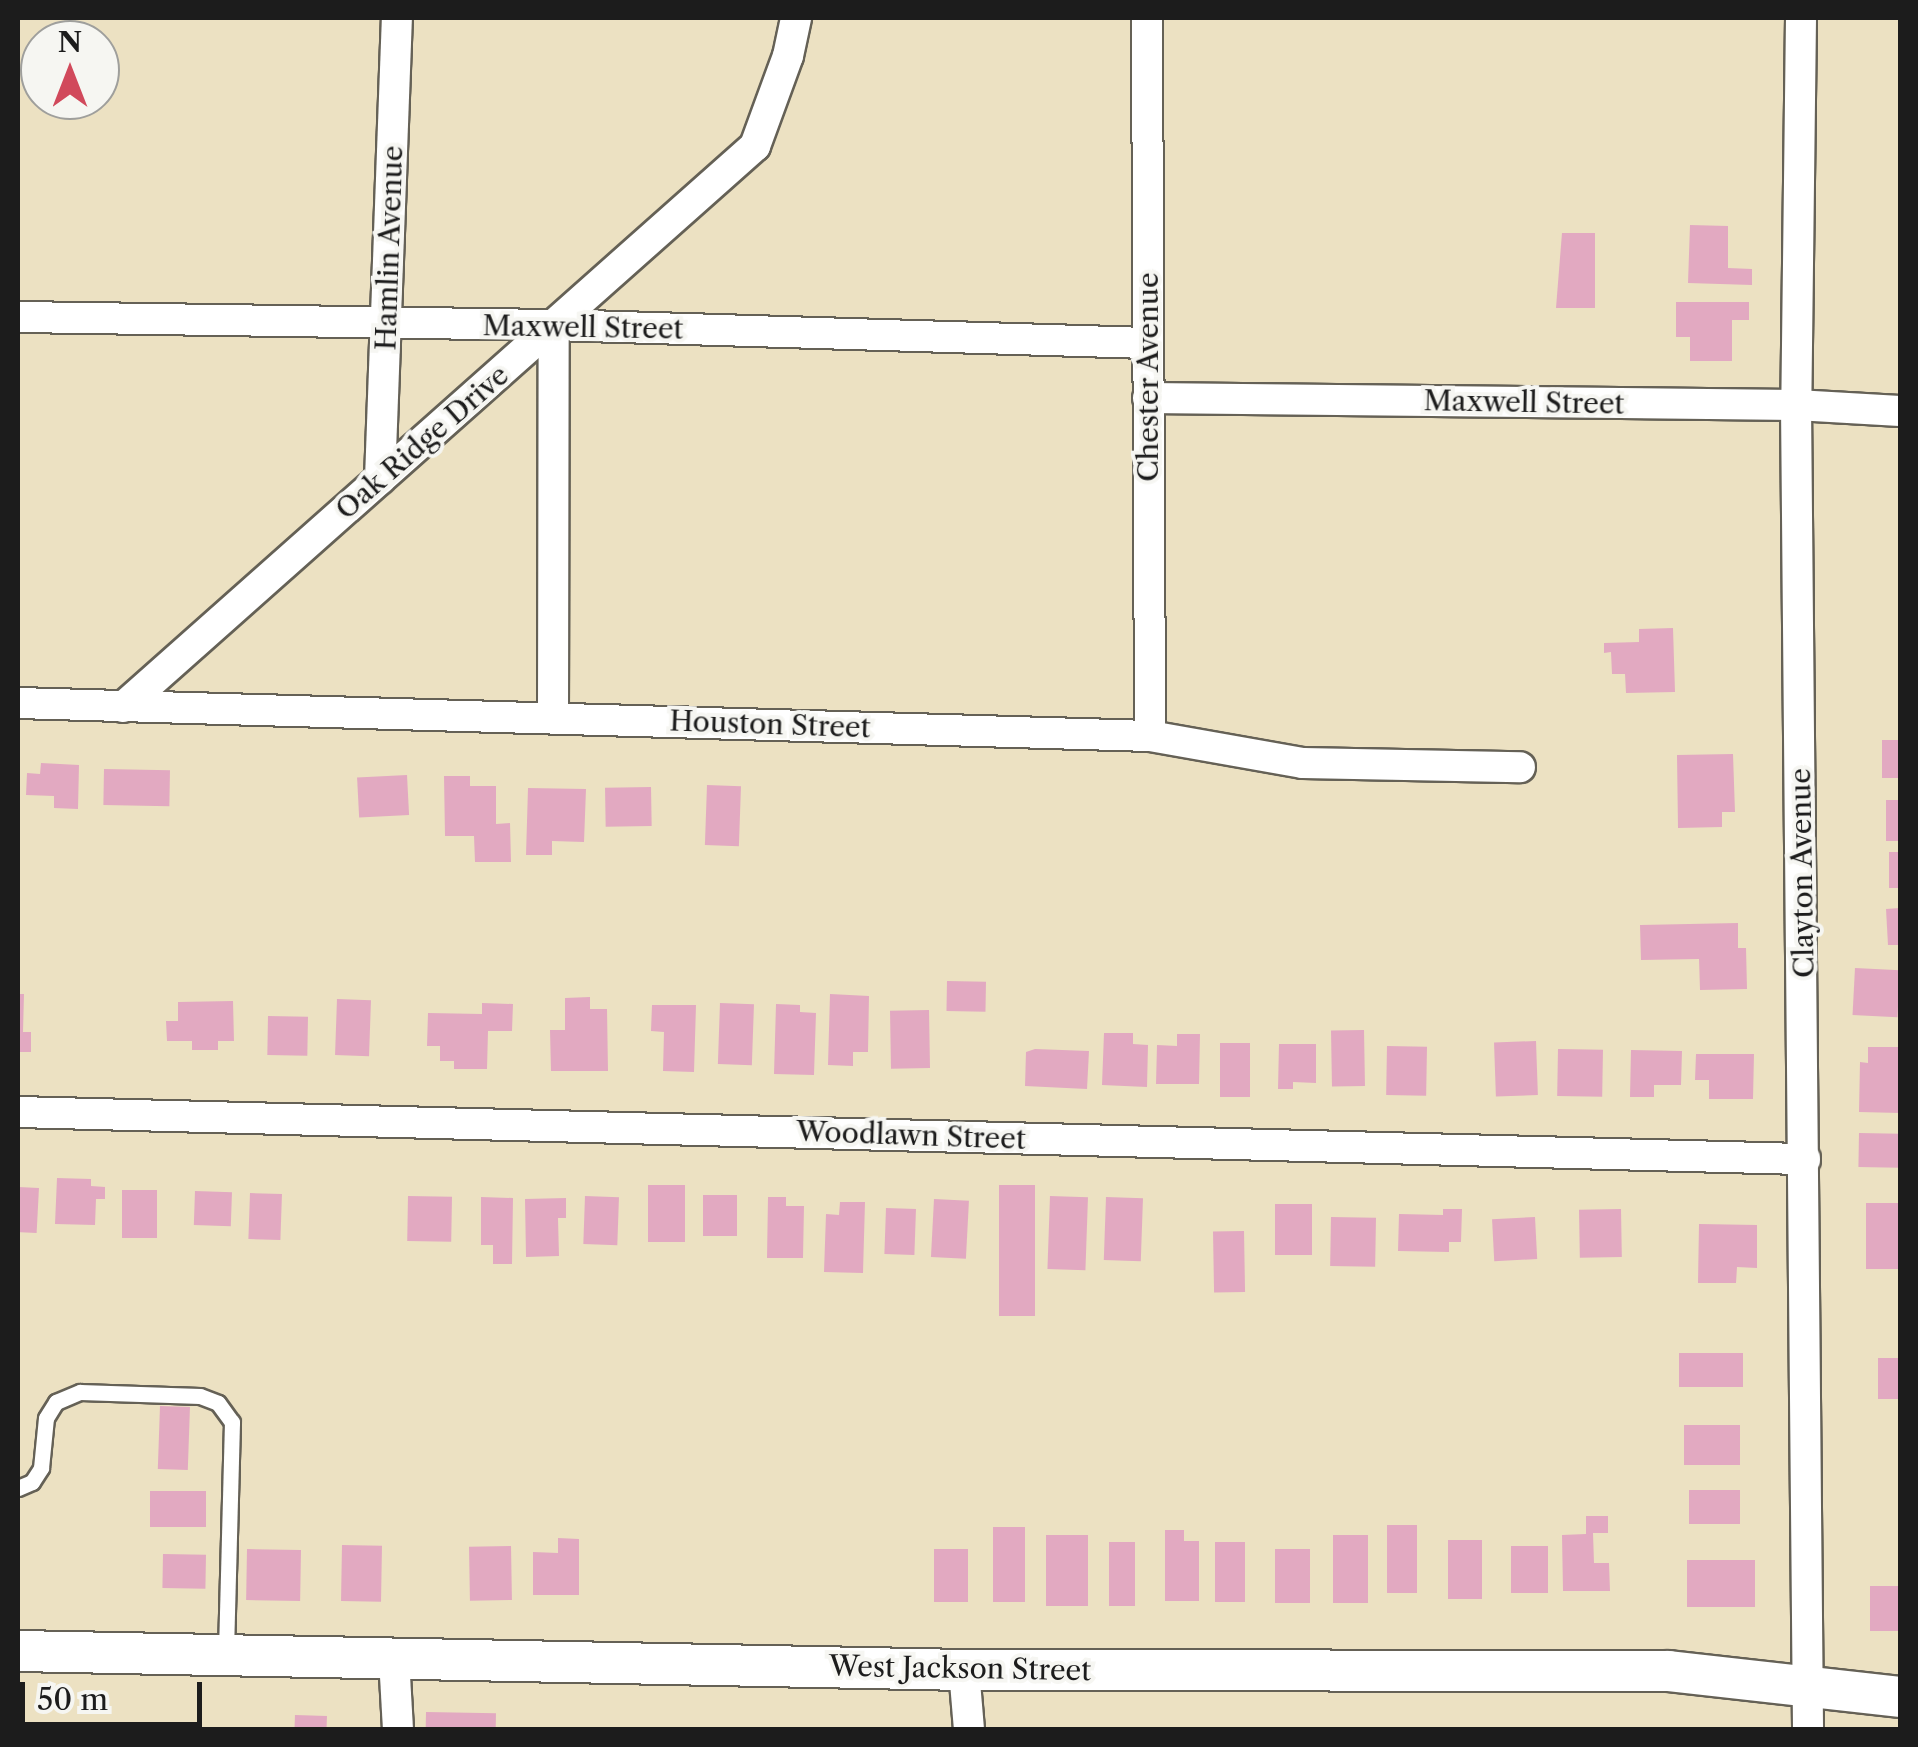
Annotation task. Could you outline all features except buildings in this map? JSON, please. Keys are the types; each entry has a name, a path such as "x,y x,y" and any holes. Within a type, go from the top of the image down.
{"street":[{"name":"Hamlin Avenue","path":"380,480 398,18"},
{"name":"Oak Ridge Drive","path":"123,707 755,146 788,56 796,18"},
{"name":"Chester Avenue","path":"1147,18 1150,736"},
{"name":"Clayton Avenue","path":"1801,18 1796,405 1808,1730"},
{"name":"Maxwell Street","path":"18,317 554,326 1148,343"},
{"path":"553,717 554,326"},
{"name":"Maxwell Street","path":"1148,398 1796,405 1900,411"},
{"name":"Houston Street","path":"18,703 1150,736 1303,763 1520,767"},
{"name":"Woodlawn Street","path":"18,1112 1805,1158"},
{"name":"West Jackson Street","path":"18,1651 964,1670 1669,1671 1900,1697"},
{"path":"394,1658 398,1730"},
{"path":"964,1670 969,1730"}],"lane":[{"path":"18,1488 32,1482 41,1468 46,1418 56,1402 80,1392 200,1396 218,1403 232,1422 226,1654"}]}
